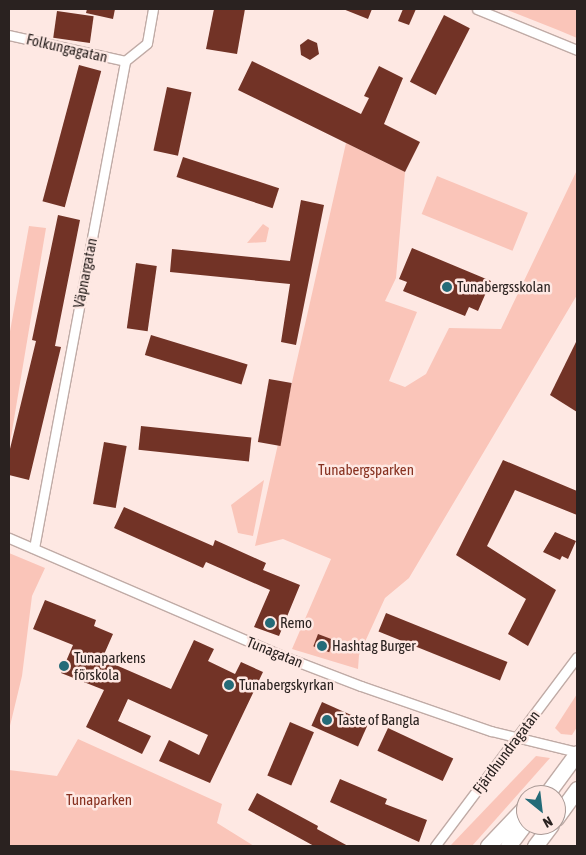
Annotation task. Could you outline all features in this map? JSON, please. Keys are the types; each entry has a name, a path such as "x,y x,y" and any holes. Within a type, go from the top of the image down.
{"main road":[{"path":"547,785 576,754"},
{"path":"553,785 576,754"},
{"path":"566,805 577,789"},
{"path":"488,846 516,817"},
{"path":"508,846 516,835"},
{"path":"535,846 544,835"}],"street":[{"path":"125,61 147,43 154,9"},
{"path":"477,9 577,50"},
{"name":"Folkungagatan","path":"9,35 125,61"},
{"name":"Väpnargatan","path":"34,548 125,61"},
{"name":"Tunagatan","path":"9,538 288,658 473,724 518,737 554,744 576,754"},
{"name":"Fjärdhundragatan","path":"435,846 577,657"}],"green space":[{"path":"505,9 577,9 577,38 558,30"},
{"name":"Tunabergsparken","path":"346,143 405,172 396,278 385,301 417,312 389,381 405,387 426,374 449,328 501,329 577,170 577,295 409,578 385,598 359,655 358,669 292,649 331,559 283,539 255,546"},
{"path":"437,176 528,213 513,251 422,214"},
{"path":"263,224 269,228 266,242 247,243"},
{"path":"29,226 46,228 9,449 9,337"},
{"path":"264,480 253,536 238,533 231,505"},
{"path":"9,553 45,568 32,596 22,676 9,730"},
{"path":"577,694 577,727 572,735 561,734 555,728"},
{"name":"Tunaparken","path":"78,739 222,804 217,823 254,846 9,846 9,770 57,776"},
{"path":"536,756 550,758 526,785 516,785 516,796 472,846 450,846"}],"building":[{"path":"87,9 115,9 113,19 86,13"},
{"path":"214,9 245,9 237,54 206,49"},
{"path":"343,9 372,9 368,19"},
{"path":"403,9 416,9 409,25 398,21"},
{"path":"57,11 94,16 90,43 53,38"},
{"path":"444,15 470,28 436,95 410,82"},
{"path":"308,39 317,43 319,54 310,60 301,55 300,45"},
{"path":"252,61 361,114 369,98 364,96 379,66 403,78 384,124 420,142 405,172 238,90"},
{"path":"79,65 101,71 65,207 43,201"},
{"path":"167,87 191,92 178,156 153,151"},
{"path":"183,157 279,188 273,208 177,177"},
{"path":"301,200 324,205 296,345 281,342 290,284 170,272 172,249 290,261"},
{"path":"58,215 80,220 55,346 61,347 29,480 9,475 9,453 36,341 32,340"},
{"name":"Tunabergsskolan","path":"412,248 491,281 478,311 469,307 465,316 403,291 407,282 399,279"},
{"path":"136,263 157,266 148,331 127,328"},
{"path":"151,335 248,365 241,385 145,355"},
{"path":"577,340 577,412 550,395"},
{"path":"269,379 292,383 281,446 258,442"},
{"path":"141,426 251,438 249,461 138,450"},
{"path":"104,442 127,446 116,508 93,504"},
{"path":"503,460 577,491 577,515 515,490 487,546 556,590 528,646 508,634 526,599 456,555"},
{"path":"124,507 213,546 215,540 266,563 263,570 300,585 279,636 254,627 270,590 206,562 203,568 114,528"},
{"path":"555,532 576,541 568,559 562,556 560,560 543,552"},
{"path":"45,600 96,620 94,626 113,634 102,659 171,689 194,640 214,649 208,661 235,674 241,662 263,672 210,783 159,761 169,740 199,755 208,735 128,699 118,721 151,736 142,754 86,727 104,690 61,673 73,645 33,629"},
{"path":"386,613 507,662 500,681 379,632"},
{"path":"318,634 334,640 329,652 313,646"},
{"path":"322,702 369,723 358,746 311,726"},
{"path":"290,722 314,732 291,786 267,775"},
{"path":"388,728 453,758 443,781 377,751"},
{"path":"340,779 387,799 385,804 427,820 419,842 330,802"},
{"path":"257,793 318,826 317,829 348,846 314,846 248,810"}],"place":[{"name":"Tunabergsskolan","path":"447,287"},
{"name":"Remo","path":"270,623"},
{"name":"Hashtag Burger","path":"322,646"},
{"name":"Tunaparkens förskola","path":"64,666"},
{"name":"Tunabergskyrkan","path":"229,685"},
{"name":"Taste of Bangla","path":"327,720"}]}
